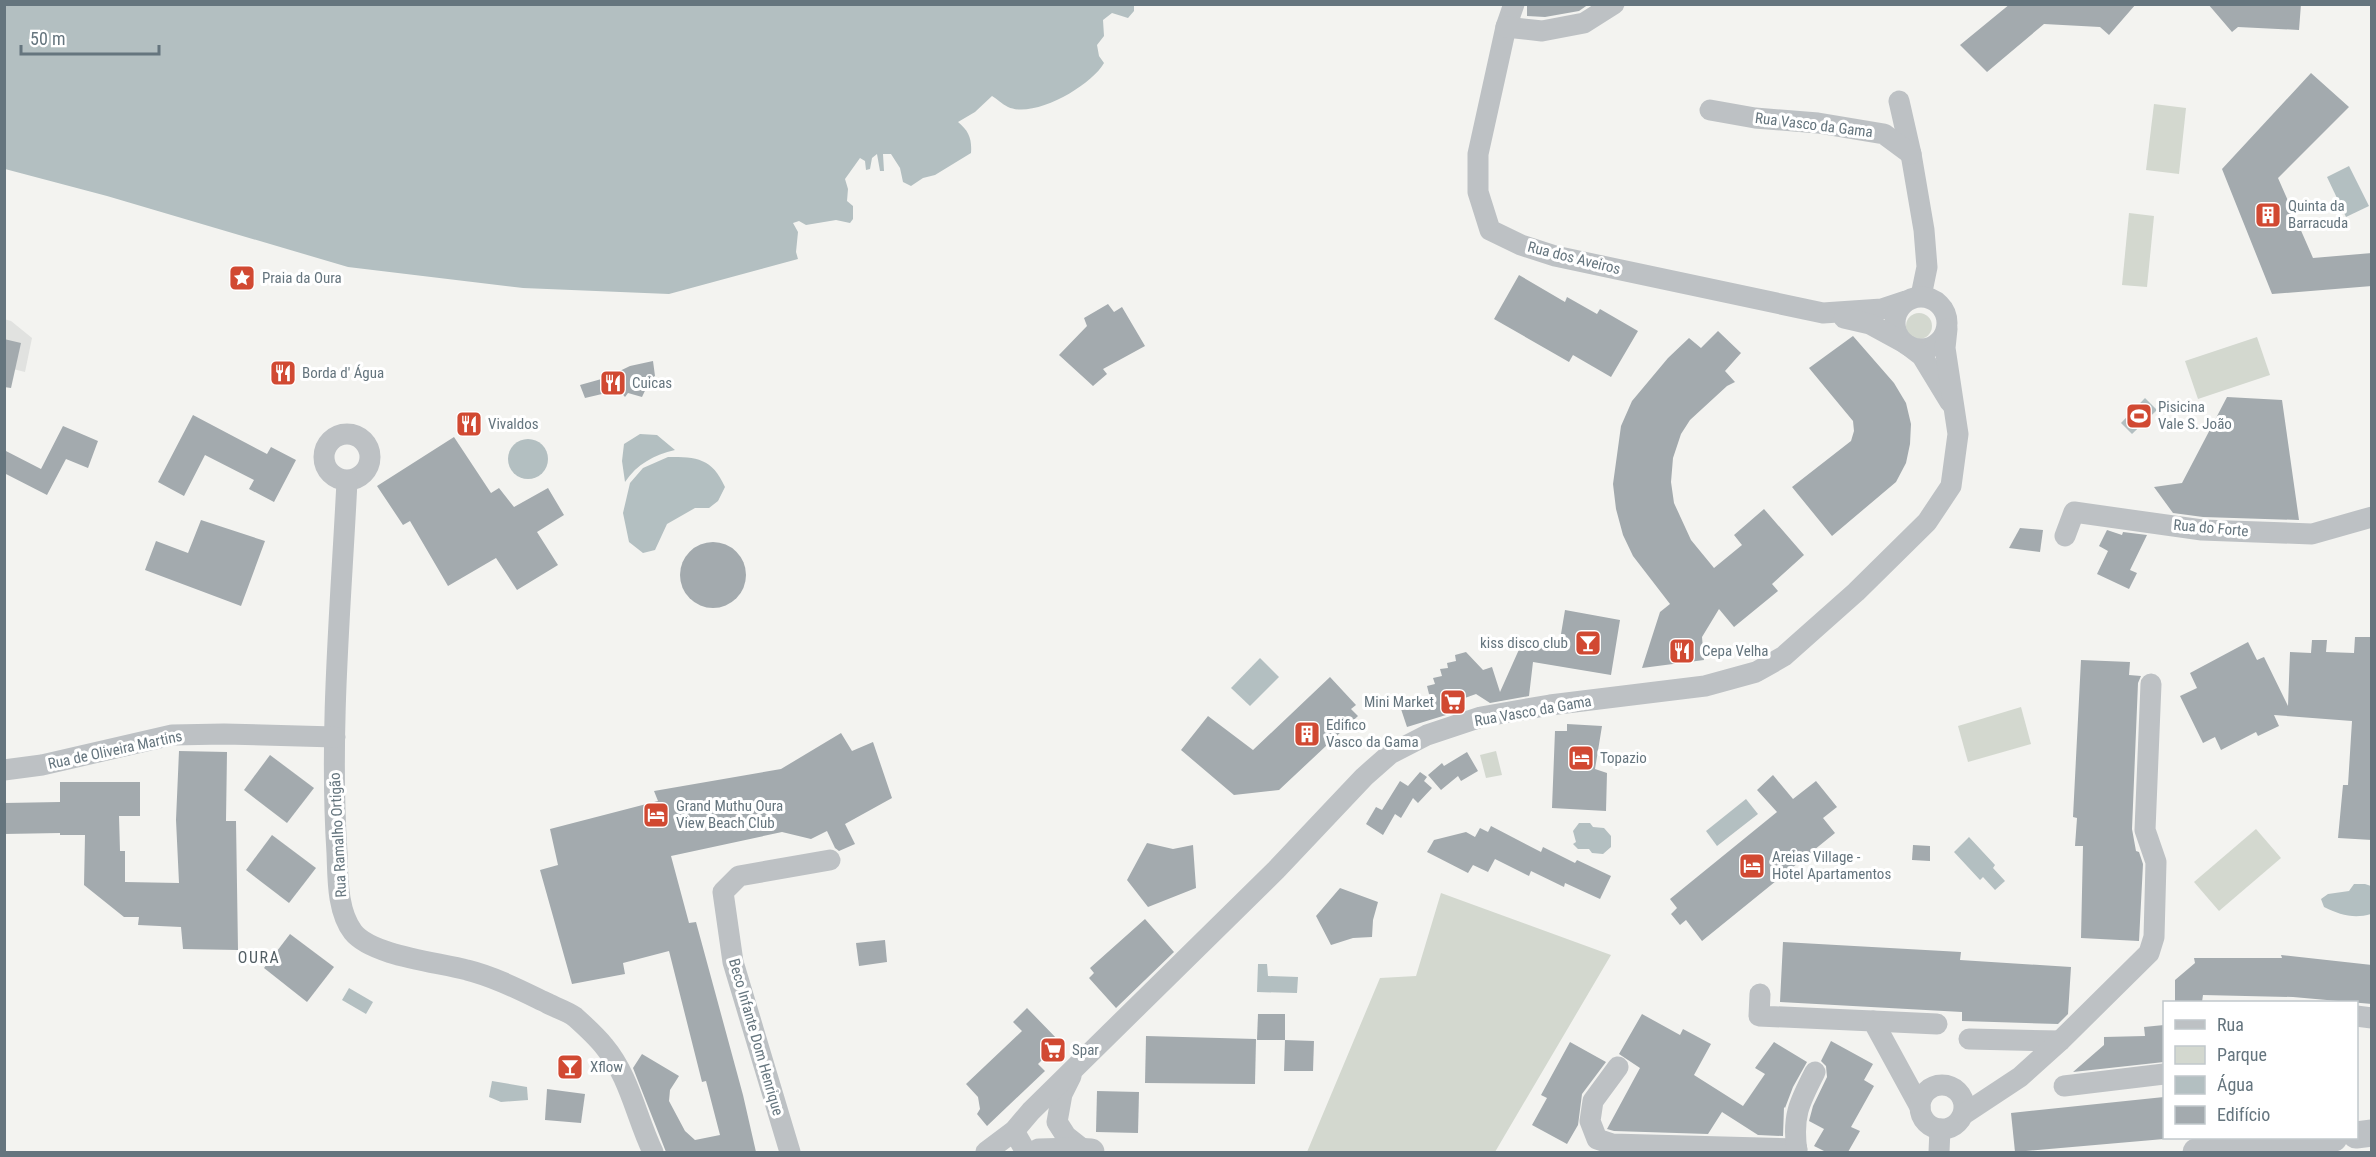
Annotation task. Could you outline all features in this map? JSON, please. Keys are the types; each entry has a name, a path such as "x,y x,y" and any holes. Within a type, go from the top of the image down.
{"street":[{"path":"1514,4 1506,27 1542,31 1584,22 1614,4"},
{"name":"Rua dos Aveiros","path":"1506,27 1478,154 1478,192 1490,230 1521,245 1555,255 1822,313 1882,309 1913,299"},
{"path":"1899,101 1924,230 1927,267 1913,299"},
{"name":"Rua Vasco da Gama","path":"1710,110 1755,118 1818,123 1884,134 1911,154"},
{"path":"1822,313 1870,324 1906,344 1923,349 1934,346 1947,329 1943,308 1933,299 1913,299 1900,305 1895,318 1897,335 1906,344"},
{"name":"Rua Vasco da Gama","path":"986,1152 1014,1131 1031,1111 1276,870 1364,777 1390,754 1427,735 1481,717 1539,707 1705,686 1756,672 1784,656 1856,592 1927,522 1951,486 1958,434 1946,348 1947,329"},
{"name":"Rua Vasco da Gama","path":"1906,344 1922,356 1955,411"},
{"name":"Rua Ramalho Ortigão","path":"347,481 334,777 340,893 345,918 354,933 371,945 417,959 469,970 520,990 574,1016 615,1059 631,1090 641,1127 653,1152"},
{"name":"Rua do Forte","path":"2065,536 2074,512 2202,530 2312,534 2372,517"},
{"path":"1873,1021 1920,1107 1922,1116 1929,1125 1940,1130 1952,1127 1964,1114 2020,1077 2149,953 2154,937 2156,862 2145,830 2151,684"},
{"name":"Rua de Oliveira Martins","path":"4,770 42,765 172,735 335,737"},
{"name":"Beco Infante Dom Henrique","path":"790,1152 733,962 723,892 740,876 831,860"},
{"path":"1760,994 1759,1016 1937,1024"},
{"path":"1969,1040 2060,1041"},
{"path":"1618,1067 1593,1101 1590,1121 1597,1139 1612,1144 1797,1151 1795,1119 1801,1100 1815,1072"},
{"path":"1041,1152 1055,1145 1062,1095 1074,1070"},
{"path":"2064,1086 2163,1074"},
{"path":"1920,1107 1925,1093 1930,1088 1942,1084 1960,1093 1965,1103 1964,1114"},
{"path":"1057,1122 1066,1136 1088,1152"},
{"path":"1939,1152 1940,1130"},
{"path":"1014,1131 1041,1152 1088,1152"},
{"path":"2210,1147 2309,1139"}],"shaded area":[{"path":"4,319 11,321 32,338 25,372 5,367"}],"green space":[{"path":"2154,104 2186,108 2179,174 2146,170"},
{"path":"2129,213 2154,216 2147,287 2122,285"},
{"path":"1919,313 1928,317 1932,326 1928,335 1919,339 1910,335 1906,326 1910,317"},
{"path":"2257,337 2270,375 2198,399 2185,361"},
{"path":"2021,707 2031,744 1968,762 1958,726"},
{"path":"1496,751 1502,775 1486,778 1480,755"},
{"path":"2256,829 2281,858 2219,911 2194,882"},
{"path":"1441,893 1611,955 1495,1152 1307,1152 1380,978 1416,976"}],"water":[{"path":"5,5 1134,5 1134,11 1128,18 1112,13 1103,20 1104,36 1097,45 1099,56 1104,63 1097,72 1075,90 1046,104 1019,109 1008,107 992,96 975,112 958,122 969,136 971,153 935,175 923,178 911,186 903,182 900,168 891,154 883,154 884,171 880,171 877,154 872,158 870,169 866,170 865,161 860,158 845,179 848,189 847,201 853,206 853,219 850,223 836,220 806,225 799,221 793,223 798,232 796,252 798,259 669,294 523,288 348,267 107,196 5,169"},
{"path":"2349,166 2369,206 2346,217 2327,177"},
{"name":"Pisicina Vale S. João","path":"2145,398 2157,410 2132,434 2121,423"},
{"path":"640,434 657,435 675,450 647,461 625,482 622,461 624,444"},
{"path":"528,439 542,445 548,459 542,473 528,479 514,473 508,459 514,445"},
{"path":"668,457 702,461 715,470 725,487 718,501 709,508 695,508 667,524 655,550 643,553 629,542 623,513 630,483 643,468"},
{"path":"1260,658 1279,677 1250,706 1231,688"},
{"path":"1746,799 1758,814 1717,846 1706,831"},
{"path":"1579,823 1590,823 1593,827 1604,828 1611,836 1611,847 1603,854 1592,853 1589,849 1578,849 1573,844 1576,842 1573,831"},
{"path":"1969,837 1995,865 1993,868 2005,881 1995,890 1983,877 1980,880 1954,852"},
{"path":"2354,884 2371,886 2371,914 2347,915 2324,907 2321,899 2328,894 2349,891"},
{"path":"1258,964 1267,964 1268,976 1298,977 1297,993 1257,992"},
{"path":"349,988 373,1002 366,1014 342,1000"},
{"path":"492,1081 527,1087 528,1100 501,1102 489,1097"}],"building":[{"path":"1527,4 1589,4 1579,11 1545,17 1527,16"},
{"path":"2010,4 2136,4 2109,35 2100,27 2044,24 1987,72 1960,45"},
{"path":"2208,4 2301,4 2299,30 2238,27 2232,32"},
{"name":"Quinta da Barracuda","path":"2311,73 2349,107 2278,178 2313,258 2372,253 2372,286 2272,294 2222,169"},
{"path":"1519,275 1565,302 1567,297 1597,314 1600,309 1638,331 1611,377 1573,355 1569,362 1494,319"},
{"path":"1108,304 1114,312 1122,307 1145,346 1103,369 1107,374 1093,386 1059,355 1087,326 1084,318"},
{"path":"1718,331 1741,353 1725,371 1735,382 1727,386 1690,420 1681,434 1673,458 1671,482 1674,503 1691,540 1714,568 1742,545 1734,535 1764,509 1804,555 1772,584 1778,591 1734,627 1719,609 1702,637 1704,660 1642,668 1660,612 1670,604 1633,556 1623,535 1616,509 1613,484 1621,426 1632,401 1668,358 1689,338 1701,348"},
{"path":"1853,336 1894,383 1906,403 1911,424 1910,444 1906,463 1896,482 1832,536 1792,487 1851,441 1854,431 1853,421 1809,368"},
{"path":"4,339 21,343 11,388 4,387"},
{"path":"653,361 655,376 651,378 642,397 628,393 625,397 619,390 585,398 580,385 605,378 630,366"},
{"path":"2227,397 2282,400 2299,520 2203,517 2173,513 2154,487 2182,483"},
{"path":"193,415 267,454 271,447 296,460 274,502 249,489 254,480 205,455 184,496 158,482"},
{"path":"63,426 98,441 88,468 66,459 47,495 4,473 4,450 41,469"},
{"path":"454,437 491,493 499,488 514,507 548,488 564,515 537,532 558,565 517,590 496,558 448,586 410,521 403,525 377,486"},
{"path":"201,520 265,541 241,606 145,570 156,541 188,553"},
{"path":"2020,528 2043,530 2040,552 2009,548"},
{"path":"2107,530 2122,535 2123,532 2147,535 2130,570 2137,573 2129,589 2097,574 2108,551 2099,546"},
{"path":"713,542 726,545 736,552 743,562 746,575 743,588 736,598 726,605 713,608 700,605 690,598 683,588 680,575 683,562 690,552 700,545"},
{"path":"1565,610 1620,620 1611,675 1533,662 1529,696 1490,703 1476,694 1448,704 1446,715 1407,727 1400,706 1430,698 1427,686 1435,684 1433,678 1442,676 1440,669 1448,668 1447,663 1456,661 1455,655 1466,652 1483,670 1492,667 1500,692 1521,645 1560,640"},
{"path":"2355,637 2372,637 2372,840 2338,838 2343,785 2348,785 2352,721 2274,715 2279,726 2258,736 2256,732 2221,750 2215,737 2203,743 2180,696 2197,688 2190,673 2248,642 2257,660 2264,657 2288,706 2290,652 2311,653 2312,640 2327,640 2326,652 2354,653"},
{"path":"2081,660 2130,662 2129,675 2141,676 2138,683 2132,829 2136,851 2139,852 2143,864 2139,941 2081,938 2083,846 2075,846 2077,818 2073,817"},
{"name":"Edifico Vasco da Gama","path":"1330,677 1356,705 1351,709 1358,716 1279,790 1234,795 1181,750 1208,716 1253,750"},
{"name":"Topazio","path":"1567,724 1602,726 1595,769 1607,773 1606,811 1552,808 1555,731 1567,731"},
{"path":"841,733 852,751 873,742 892,798 845,824 855,844 839,851 835,848 827,831 811,839 782,832 671,856 689,923 696,922 743,1095 756,1152 666,1152 633,1068 642,1054 679,1076 670,1090 669,1101 685,1131 695,1140 720,1135 706,1081 702,1082 669,951 623,963 625,974 572,984 540,870 558,865 550,829 658,801 654,791 781,769"},
{"path":"179,751 227,752 226,821 236,821 238,950 183,949 181,927 138,925 139,917 124,917 84,885 85,835 4,834 4,803 60,802 60,782 140,782 140,816 119,816 120,851 125,851 125,882 179,883 176,820"},
{"path":"1467,752 1478,771 1461,781 1458,776 1441,790 1428,775 1442,763 1444,766"},
{"path":"270,755 314,788 287,823 244,790"},
{"path":"1420,772 1427,777 1424,781 1432,788 1418,803 1413,798 1401,818 1395,814 1383,835 1366,824 1376,807 1382,810 1400,781 1408,786"},
{"name":"Areias Village - Hotel Apartamentos","path":"1773,775 1793,799 1816,781 1837,807 1823,818 1835,833 1702,941 1686,920 1680,925 1671,914 1677,908 1670,899 1777,812 1757,790"},
{"path":"1491,826 1541,852 1543,847 1575,863 1577,860 1611,876 1600,899 1565,883 1564,887 1531,871 1529,876 1495,859 1488,872 1473,865 1468,873 1427,852 1434,840 1466,832 1475,837 1480,828 1488,832"},
{"path":"272,835 316,868 289,903 246,870"},
{"path":"1147,843 1173,849 1193,845 1196,888 1148,907 1127,880"},
{"path":"1913,845 1930,846 1930,861 1912,860"},
{"path":"1340,888 1378,902 1373,920 1372,937 1353,938 1331,945 1316,916"},
{"path":"1145,919 1174,952 1116,1008 1089,978 1094,973 1090,968"},
{"path":"290,934 334,967 307,1002 264,968"},
{"path":"885,940 887,962 859,966 856,943"},
{"path":"1783,942 1961,952 1960,960 2071,967 2068,1014 2058,1024 1962,1021 1962,1012 1780,1002"},
{"path":"2281,955 2372,965 2372,1004 2293,997 2203,995 2202,1001 2175,1001 2175,980 2195,963 2194,958 2282,958"},
{"path":"1027,1008 1060,1042 1038,1064 1045,1071 987,1126 977,1114 980,1109 978,1097 966,1084 1022,1031 1013,1022"},
{"path":"1258,1014 1285,1014 1285,1040 1257,1040"},
{"path":"1642,1014 1680,1035 1683,1029 1711,1044 1694,1075 1743,1106 1765,1074 1755,1068 1774,1042 1807,1062 1784,1107 1783,1136 1758,1135 1722,1112 1708,1134 1607,1129 1640,1068 1619,1054"},
{"path":"2163,1025 2163,1062 2073,1072 2104,1045 2104,1037 2145,1036 2144,1027"},
{"path":"1146,1036 1256,1039 1255,1084 1145,1083"},
{"path":"1285,1040 1314,1041 1313,1071 1284,1071"},
{"path":"1831,1041 1873,1064 1864,1080 1874,1086 1851,1127 1860,1131 1848,1152 1826,1152 1814,1146 1824,1129 1809,1121 1813,1106 1827,1077 1826,1066 1821,1061"},
{"path":"1570,1042 1606,1062 1582,1094 1578,1125 1567,1144 1532,1125 1547,1098 1541,1095"},
{"path":"547,1089 585,1094 581,1123 545,1120"},
{"path":"1097,1091 1139,1092 1138,1133 1096,1132"},
{"path":"2163,1097 2164,1139 2015,1152 2011,1113"}],"place":[{"name":"Quinta da Barracuda","path":"2268,215"},
{"name":"Praia da Oura","path":"242,278"},
{"name":"Borda d' Água","path":"283,373"},
{"name":"Cuicas","path":"613,383"},
{"name":"Pisicina Vale S. João","path":"2139,416"},
{"name":"Vivaldos","path":"469,424"},
{"name":"kiss disco club","path":"1588,643"},
{"name":"Cepa Velha","path":"1682,651"},
{"name":"Mini Market","path":"1453,702"},
{"name":"Edifico Vasco da Gama","path":"1307,734"},
{"name":"Topazio","path":"1581,758"},
{"name":"Grand Muthu Oura View Beach Club","path":"656,815"},
{"name":"Areias Village - Hotel Apartamentos","path":"1752,866"},
{"name":"Spar","path":"1053,1050"},
{"name":"Xflow","path":"570,1067"}],"district":[{"name":"OURA","path":"259,957"}]}
